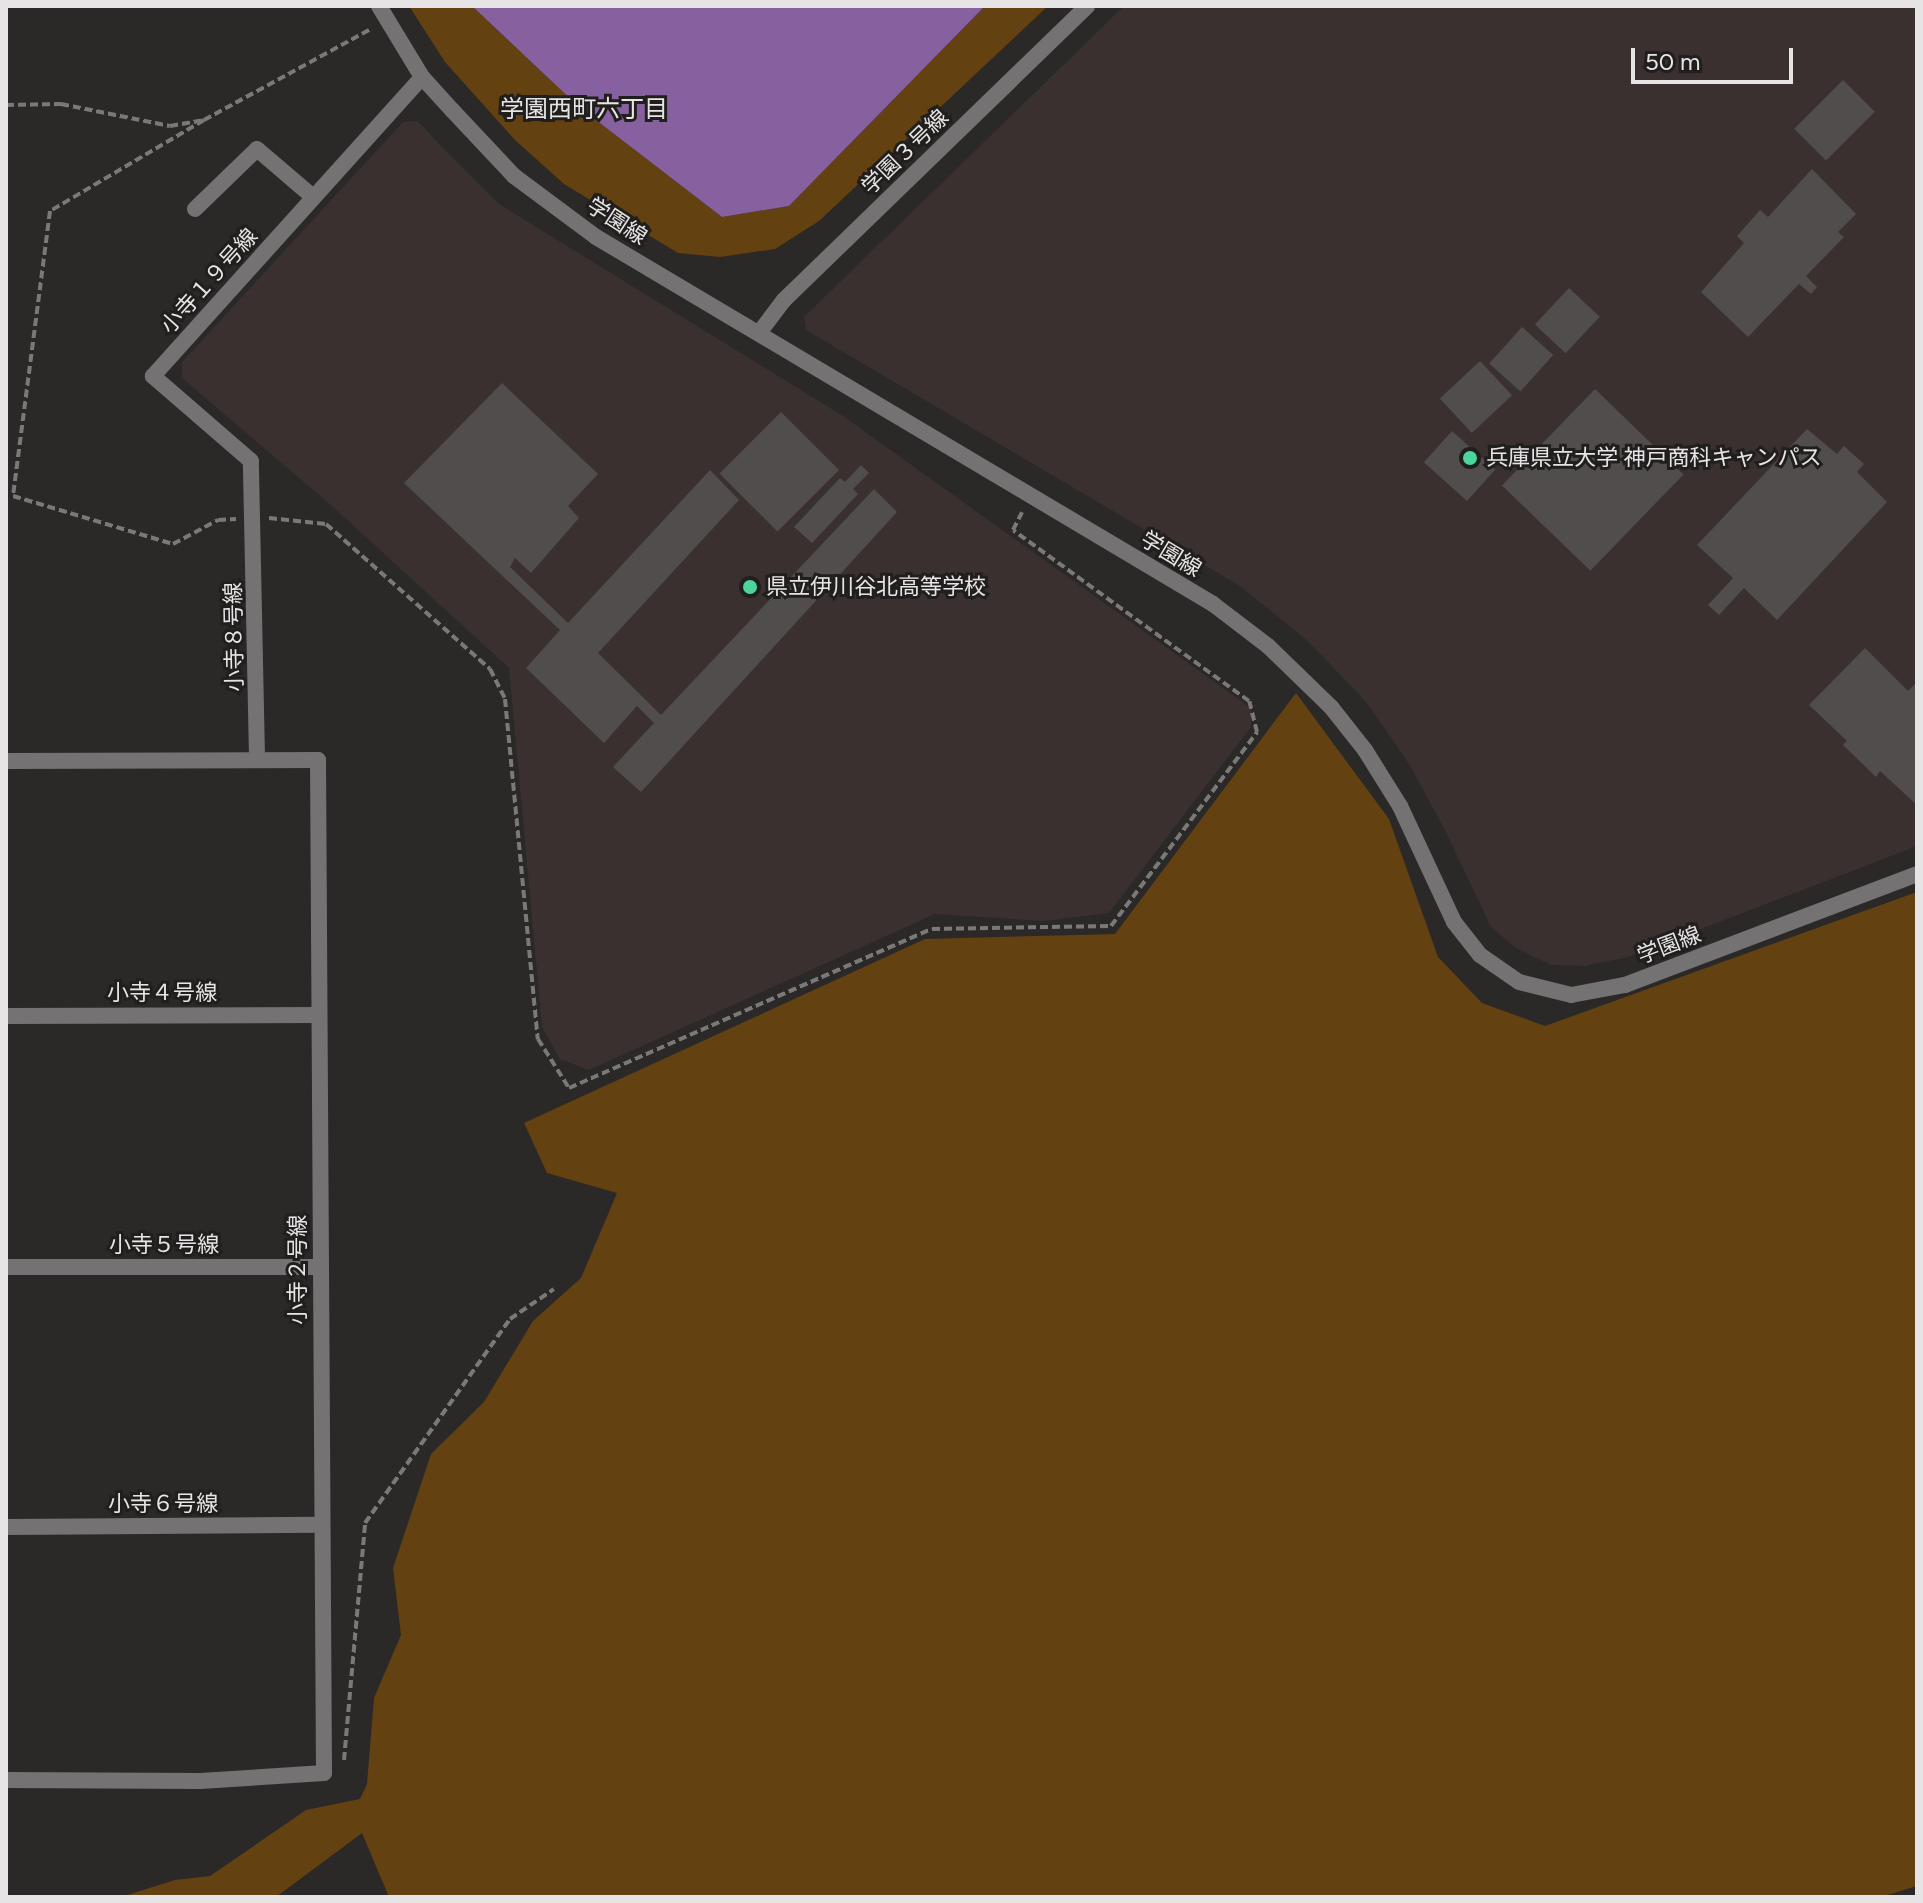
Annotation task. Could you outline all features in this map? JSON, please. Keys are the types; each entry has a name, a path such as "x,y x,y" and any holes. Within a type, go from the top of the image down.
{"street":[{"name":"学園３号線","path":"759,333 784,300 1087,6"},
{"name":"学園線","path":"383,13 422,77 514,176 596,237 1213,604 1268,646 1331,707 1365,750 1400,806 1454,922 1480,955 1519,982 1571,995 1625,985 1917,874"},
{"name":"小寺１９号線","path":"255,517 251,461 153,376 422,77"},
{"path":"195,209 257,149 313,197"},
{"name":"小寺８号線","path":"255,517 257,757"},
{"name":"小寺２号線","path":"6,761 257,757 318,760 320,1525 324,1773"},
{"name":"小寺４号線","path":"6,1016 318,1015"},
{"name":"小寺５号線","path":"6,1267 321,1267"},
{"name":"小寺６号線","path":"6,1527 320,1525"},
{"path":"6,1780 200,1781 324,1773"}],"path":[{"path":"383,13 50,211 13,496 173,544 218,520 255,517 326,524 490,669 505,699 538,1039 569,1088 932,929 1111,926 1257,732 1249,701 1013,530 1030,495"},
{"path":"6,105 61,104 170,126 204,120"},
{"path":"324,1773 343,1771 365,1523 510,1319 554,1289"}],"shaded area":[{"path":"409,6 472,6 579,107 722,217 789,206 985,6 1048,6 819,221 775,249 720,257 678,253 564,184 515,140 445,62"},
{"path":"472,6 985,6 789,206 722,217 579,107"},
{"name":"兵庫県立大学 神戸商科キャンパス","path":"1124,6 1917,6 1917,846 1628,957 1585,966 1551,965 1516,948 1491,927 1445,830 1409,764 1367,703 1309,642 1240,586 806,330 804,317"},
{"name":"県立伊川谷北高等学校","path":"417,121 499,204 843,416 1251,708 1251,727 1109,913 1044,921 935,914 589,1070 560,1059 542,1027 509,668 332,506 182,378 182,362 403,122"},
{"path":"1296,693 1389,819 1438,957 1482,1003 1545,1026 1917,892 1917,1886 1881,1897 389,1897 362,1833 276,1897 121,1897 175,1880 210,1876 306,1810 360,1799 367,1784 374,1698 401,1635 393,1568 431,1454 484,1402 533,1321 581,1278 617,1193 547,1173 524,1123 925,939 1115,934"}],"building":[{"path":"1843,80 1875,112 1826,161 1794,129"},
{"path":"1812,169 1856,214 1838,232 1844,237 1806,276 1817,287 1811,294 1799,284 1748,337 1701,292 1744,243 1737,236 1760,210 1768,217"},
{"path":"1569,288 1600,317 1566,353 1535,325"},
{"path":"1522,327 1553,355 1520,392 1489,363"},
{"path":"1480,361 1512,395 1472,433 1440,399"},
{"path":"502,383 598,474 568,506 579,518 531,573 515,558 510,567 568,623 710,470 739,500 598,653 661,715 874,489 897,512 641,792 613,767 654,723 637,706 604,743 526,668 560,630 404,483"},
{"path":"1595,389 1683,474 1590,571 1502,485"},
{"path":"781,412 839,470 777,532 719,474"},
{"path":"1807,429 1837,454 1844,446 1864,464 1857,472 1887,502 1777,620 1744,588 1719,615 1708,605 1733,578 1697,545"},
{"path":"1452,431 1495,470 1467,501 1424,462"},
{"path":"861,465 869,473 853,489 858,494 812,543 794,527 840,478 845,482"},
{"path":"1865,648 1908,691 1917,682 1917,805 1880,771 1876,777 1843,745 1847,741 1809,705"}],"place":[{"name":"兵庫県立大学 神戸商科キャンパス","path":"1470,458"},
{"name":"県立伊川谷北高等学校","path":"750,587"}],"district":[{"name":"学園西町六丁目","path":"584,109"}]}
